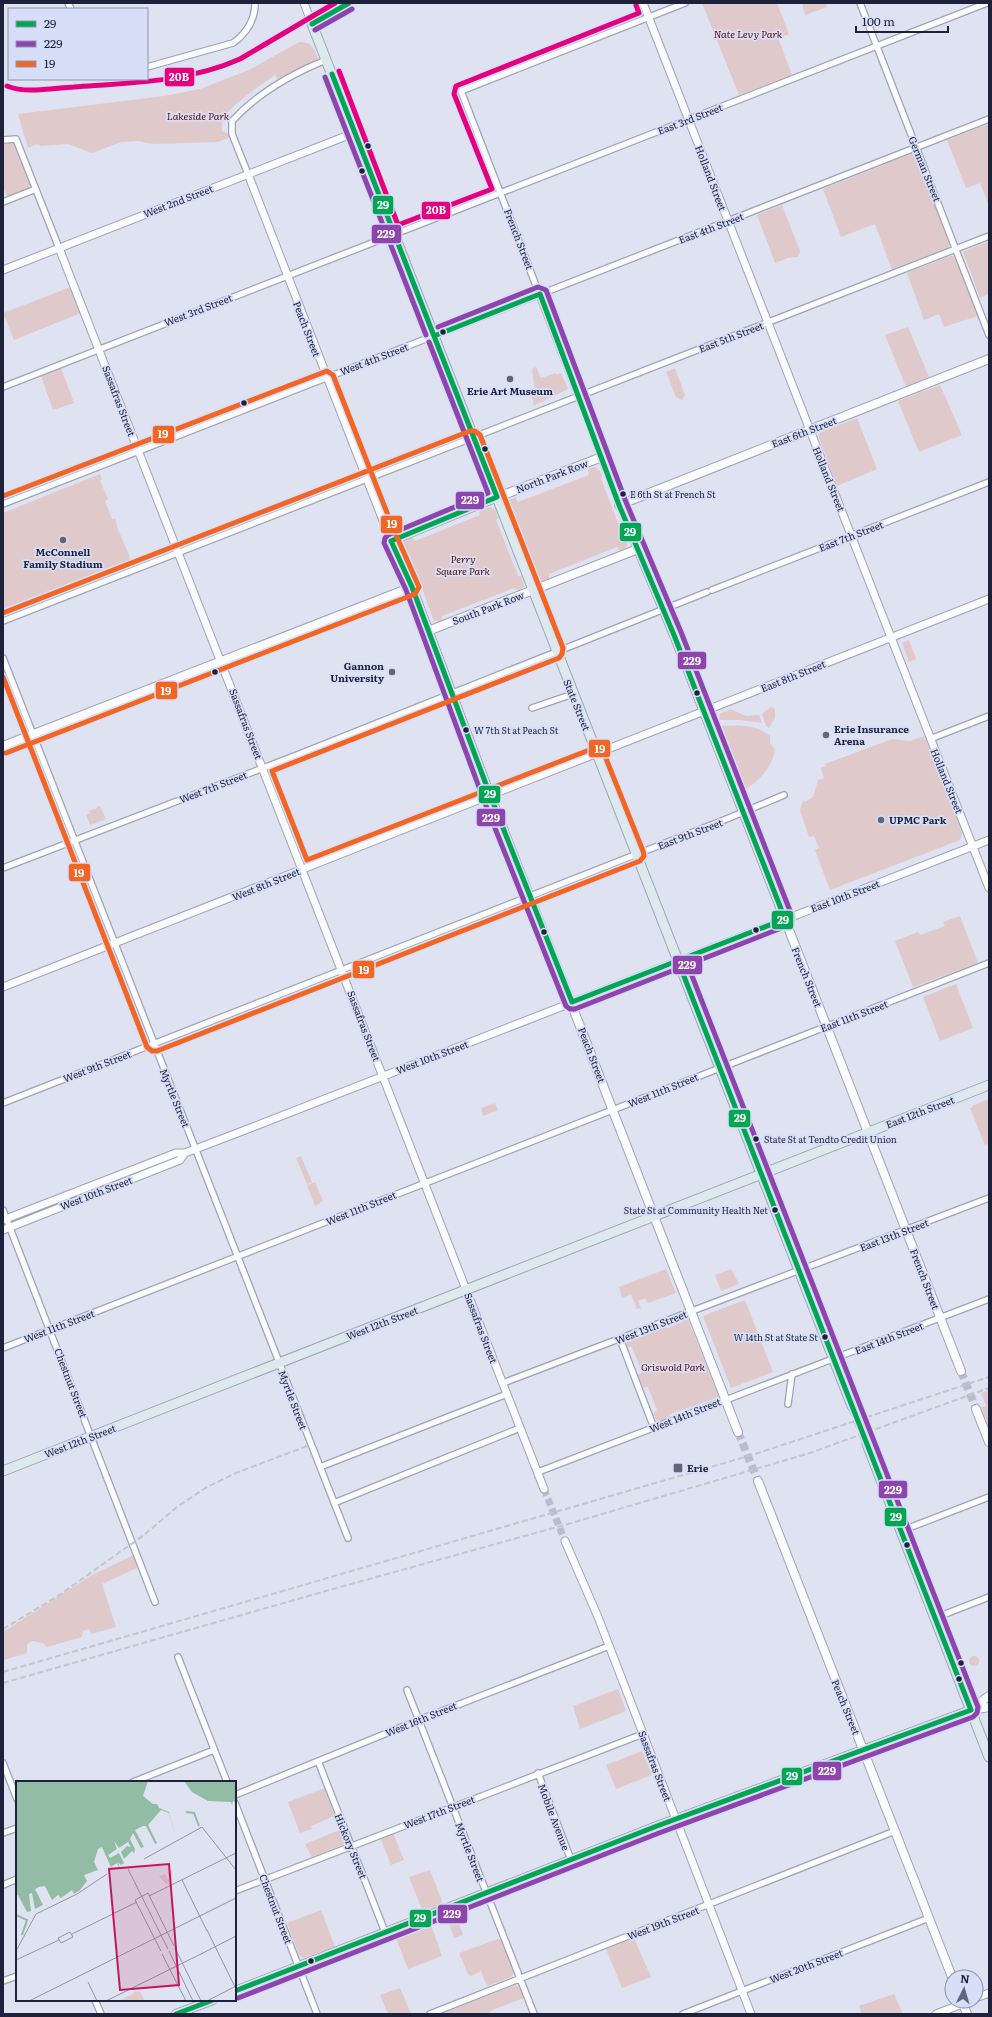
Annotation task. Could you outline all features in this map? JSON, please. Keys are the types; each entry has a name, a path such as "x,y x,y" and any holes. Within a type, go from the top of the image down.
{"main road":[{"name":"State Street","path":"312,24 473,438 534,590 572,694 637,854 719,1068 852,1406"},
{"name":"East 6th Street","path":"620,504 989,359"},
{"name":"North Park Row","path":"391,541 497,497 602,457"},
{"name":"French Street","path":"602,457 704,711 742,812 961,1371"},
{"name":"Peach Street","path":"391,541 412,587 490,795 572,1002 653,1217 738,1432"},
{"name":"South Park Row","path":"428,631 638,549"},
{"path":"3,746 412,587"},
{"name":"East 12th Street","path":"761,1174 989,1085"},
{"name":"West 12th Street","path":"3,1471 761,1174"},
{"path":"976,1409 989,1442"},
{"path":"867,1444 989,1756"},
{"name":"Peach Street","path":"758,1481 949,1969"},
{"path":"971,1710 989,1696"},
{"path":"236,1992 676,1819 971,1710 989,1707"},
{"path":"176,2014 210,2001"}],"street":[{"path":"148,67 233,43 243,35 250,26 255,3"},
{"name":"State Street","path":"304,3 312,24"},
{"name":"Holland Street","path":"643,3 989,888"},
{"path":"648,17 685,3"},
{"name":"German Street","path":"860,3 957,249 989,335"},
{"name":"East 3rd Street","path":"394,234 987,3"},
{"name":"French Street","path":"602,457 580,396 461,91 648,17"},
{"name":"Peach Street","path":"326,60 299,71 262,94 233,120 231,125 232,134 326,378 391,541"},
{"name":"East 4th Street","path":"433,336 989,119"},
{"name":"West 2nd Street","path":"3,270 354,133"},
{"name":"Sassafras Street","path":"3,140 16,139 303,869 544,1489"},
{"path":"3,202 36,189"},
{"name":"West 3rd Street","path":"3,387 394,234"},
{"name":"East 5th Street","path":"3,621 989,236"},
{"name":"West 4th Street","path":"3,504 433,336"},
{"name":"East 7th Street","path":"556,651 989,482"},
{"name":"East 8th Street","path":"597,754 989,599"},
{"name":"West 7th Street","path":"3,868 556,651"},
{"name":"Myrtle Street","path":"3,658 348,1538"},
{"path":"532,708 572,694"},
{"path":"930,739 989,716"},
{"name":"West 8th Street","path":"3,987 597,754"},
{"name":"East 9th Street","path":"637,854 784,795"},
{"name":"East 10th Street","path":"678,961 989,840"},
{"name":"West 9th Street","path":"3,1103 637,854"},
{"name":"West 10th Street","path":"5,1219 176,1153 185,1153 196,1149 678,961"},
{"name":"East 11th Street","path":"719,1068 989,963"},
{"name":"West 11th Street","path":"3,1348 424,1182 719,1068"},
{"name":"West 10th Street","path":"6,1228 180,1160 185,1153"},
{"path":"101,1181 105,1190"},
{"name":"East 13th Street","path":"799,1271 989,1198"},
{"name":"Chestnut Street","path":"3,1210 6,1228 50,1330 155,1602"},
{"name":"West 13th Street","path":"503,1383 799,1271"},
{"name":"East 14th Street","path":"834,1359 989,1299"},
{"path":"620,1339 654,1428"},
{"name":"West 14th Street","path":"538,1472 725,1399 834,1359"},
{"path":"788,1404 792,1374"},
{"path":"320,1467 507,1394"},
{"path":"334,1503 520,1428"},
{"path":"901,1531 989,1497"},
{"name":"Sassafras Street","path":"565,1541 609,1646 751,2014"},
{"path":"935,1618 989,1597"},
{"name":"West 16th Street","path":"236,1795 418,1720 609,1646"},
{"path":"178,1657 227,1781"},
{"name":"Myrtle Street","path":"407,1690 534,2014"},
{"name":"West 17th Street","path":"236,1891 643,1734"},
{"path":"136,1781 214,1750"},
{"name":"Hickory Street","path":"318,1761 385,1932"},
{"path":"3,1763 16,1796"},
{"name":"Mobile Avenue","path":"538,1774 571,1860"},
{"name":"Chestnut Street","path":"236,1807 317,2014"},
{"path":"3,1833 16,1828"},
{"name":"West 19th Street","path":"430,2014 895,1831"},
{"path":"3,1885 16,1880"},
{"name":"West 20th Street","path":"683,2014 929,1918"},
{"path":"3,1981 16,1976"},
{"path":"95,2001 101,2014"},
{"path":"936,2014 948,2009"}],"green space":[{"name":"Nate Levy Park","path":"702,3 777,3 789,34 778,38 792,75 739,95"},
{"path":"802,3 826,3 827,7 805,15"},
{"name":"Lakeside Park","path":"299,42 309,44 311,46 318,58 317,60 278,80 275,75 241,100 223,119 222,131 229,134 230,137 218,142 152,144 139,141 121,142 92,153 68,144 40,146 37,144 28,148 18,114 164,96 200,89 249,70"},
{"path":"989,124 989,206 980,183 966,188 947,140"},
{"path":"12,143 15,145 31,187 7,197 3,186 3,144"},
{"path":"911,154 916,156 918,160 950,245 948,248 892,270 875,224 841,237 823,189"},
{"path":"782,205 800,251 798,257 788,258 775,263 757,215"},
{"path":"989,241 989,294 980,298 963,252"},
{"path":"953,256 956,259 978,316 944,327 939,314 924,320 907,273"},
{"path":"71,287 81,313 14,340 3,313"},
{"path":"908,327 929,377 906,387 885,335"},
{"path":"536,367 541,378 556,373 556,375 561,373 568,389 533,406 533,400 530,393 535,392 532,369"},
{"path":"61,368 74,403 53,410 41,376"},
{"path":"675,368 685,395 682,400 676,397 666,372"},
{"path":"940,385 962,435 919,452 898,401"},
{"path":"857,418 877,469 837,486 818,435 821,432"},
{"path":"595,467 600,471 602,476 601,479 623,536 626,536 628,542 627,547 620,551 617,547 549,574 549,579 538,582 513,513 510,513 507,501 515,497 518,502 589,475 588,469"},
{"name":"McConnell Family Stadium","path":"100,474 102,479 100,481 108,499 105,501 112,519 115,518 117,527 132,562 3,613 3,513"},
{"name":"Perry Square Park","path":"489,507 495,509 498,518 496,520 518,576 521,576 524,587 518,591 514,588 442,616 441,621 434,621 409,553 406,553 403,545 404,541 411,537 415,541 480,515 479,511"},
{"path":"909,640 916,659 909,662 902,643"},
{"path":"771,707 775,709 775,718 769,728 766,726 762,714"},
{"path":"731,709 746,716 759,715 762,723 740,720 719,720 720,714"},
{"path":"721,726 753,727 770,736 770,743 775,750 771,762 761,777 746,789 744,788"},
{"name":"UPMC Park","path":"924,736 963,832 960,840 830,890 815,850 819,848 814,836 809,837 800,810 803,800 805,802 813,797 818,780 824,778 821,768 826,766 825,764 892,739 910,741"},
{"path":"100,806 106,819 90,825 86,815 90,813 89,810 96,809"},
{"path":"960,916 978,963 913,987 895,941 918,932 920,935 945,926 943,922"},
{"path":"956,984 973,1028 940,1041 923,997"},
{"path":"989,1099 989,1143 985,1145 970,1108"},
{"path":"495,1103 498,1110 483,1116 481,1108"},
{"path":"301,1156 312,1182 307,1184 296,1158"},
{"path":"315,1182 323,1201 315,1206 307,1185"},
{"path":"666,1269 676,1293 648,1303 645,1298 638,1301 641,1308 637,1309 631,1294 622,1298 619,1287"},
{"path":"731,1269 739,1284 721,1291 715,1275"},
{"path":"745,1300 773,1372 731,1388 703,1316"},
{"name":"Griswold Park","path":"687,1317 719,1397 670,1414 667,1419 657,1421 653,1414 657,1410 648,1387 643,1388 638,1375 642,1372 632,1347 627,1347 626,1341 651,1333 657,1328 667,1328 684,1321 683,1318"},
{"path":"989,1390 989,1427 981,1407 986,1406 981,1393"},
{"path":"134,1555 139,1567 102,1584 116,1627 91,1634 89,1629 83,1631 82,1637 47,1647 43,1643 32,1641 27,1644 27,1653 3,1660 3,1632 92,1575"},
{"path":"972,1656 976,1656 978,1657 978,1665 972,1666 969,1663 969,1659"},
{"path":"618,1689 626,1711 580,1729 573,1706"},
{"path":"642,1751 652,1775 616,1789 606,1765"},
{"path":"325,1788 336,1815 311,1826 312,1829 300,1833 288,1802"},
{"path":"342,1829 347,1843 312,1857 305,1844"},
{"path":"393,1833 404,1860 391,1865 381,1839"},
{"path":"430,1870 443,1904 423,1912 409,1877"},
{"path":"454,1909 463,1935 454,1938 446,1913"},
{"path":"321,1910 335,1947 303,1958 299,1955 287,1923"},
{"path":"429,1919 442,1956 408,1969 394,1933"},
{"path":"634,1938 651,1977 622,1988 606,1949"},
{"path":"501,1939 514,1972 511,1977 487,1986 481,1971 471,1976 468,1974 459,1953"},
{"path":"515,1985 519,1986 524,1998 492,2010 488,2014 441,2014"},
{"path":"400,1988 411,2014 388,2014 380,1995"},
{"path":"894,1994 903,2014 862,2014 859,2006"}],"tunnel":[{"path":"961,1371 976,1409"},
{"path":"852,1406 867,1444"},
{"path":"738,1432 758,1481"},
{"path":"544,1489 565,1541"}],"railway":[{"path":"3,1672 752,1455 989,1377"},
{"path":"3,1683 568,1524 810,1453 989,1388"},
{"path":"3,1629 58,1596 144,1535 177,1507 207,1487 236,1473 307,1446"}],"transit line":[{"name":"20B","path":"7,86 23,90 40,90 158,80 200,73 240,59 335,3"},
{"name":"29","path":"312,24 349,3"},
{"name":"20B","path":"339,71 398,225 492,189 454,94 456,86 639,13 636,5"},
{"name":"229","path":"315,30 352,9"},
{"name":"29","path":"332,74 434,336"},
{"name":"229","path":"325,77 426,335"},
{"name":"229","path":"429,342 488,493 388,535 385,538 384,543 406,590 483,798 566,1006 570,1009 575,1009 789,925 792,921 792,916 681,632 626,502 546,290 538,287 438,327"},
{"name":"29","path":"540,294 619,505 674,635 785,919 572,1002 490,795 412,587 391,541 497,497 434,336 540,294"},
{"name":"19","path":"3,496 327,371 333,375 393,528 419,587 415,594 6,753"},
{"name":"19","path":"3,613 470,431 475,431 480,435 563,648 562,654 559,658 272,771 307,860 597,747 603,751 644,856 640,861 157,1051 152,1051 147,1047 3,677"},
{"name":"229","path":"238,1998 659,1833 973,1717 977,1713 978,1707 685,958"},
{"name":"29","path":"236,1991 657,1826 971,1710 678,961"},
{"name":"29","path":"176,2014 210,2001"}],"place":[{"name":"Erie Art Museum","path":"510,379"},
{"name":"E 6th St at French St","path":"623,494"},
{"name":"McConnell Family Stadium","path":"63,540"},
{"name":"Gannon University","path":"392,672"},
{"name":"W 7th St at Peach St","path":"466,730"},
{"name":"Erie Insurance Arena","path":"826,735"},
{"name":"UPMC Park","path":"881,820"},
{"name":"State St at Tendto Credit Union","path":"756,1139"},
{"name":"State St at Community Health Net","path":"775,1210"},
{"name":"W 14th St at State St","path":"825,1337"},
{"name":"Erie","path":"678,1468"}]}
